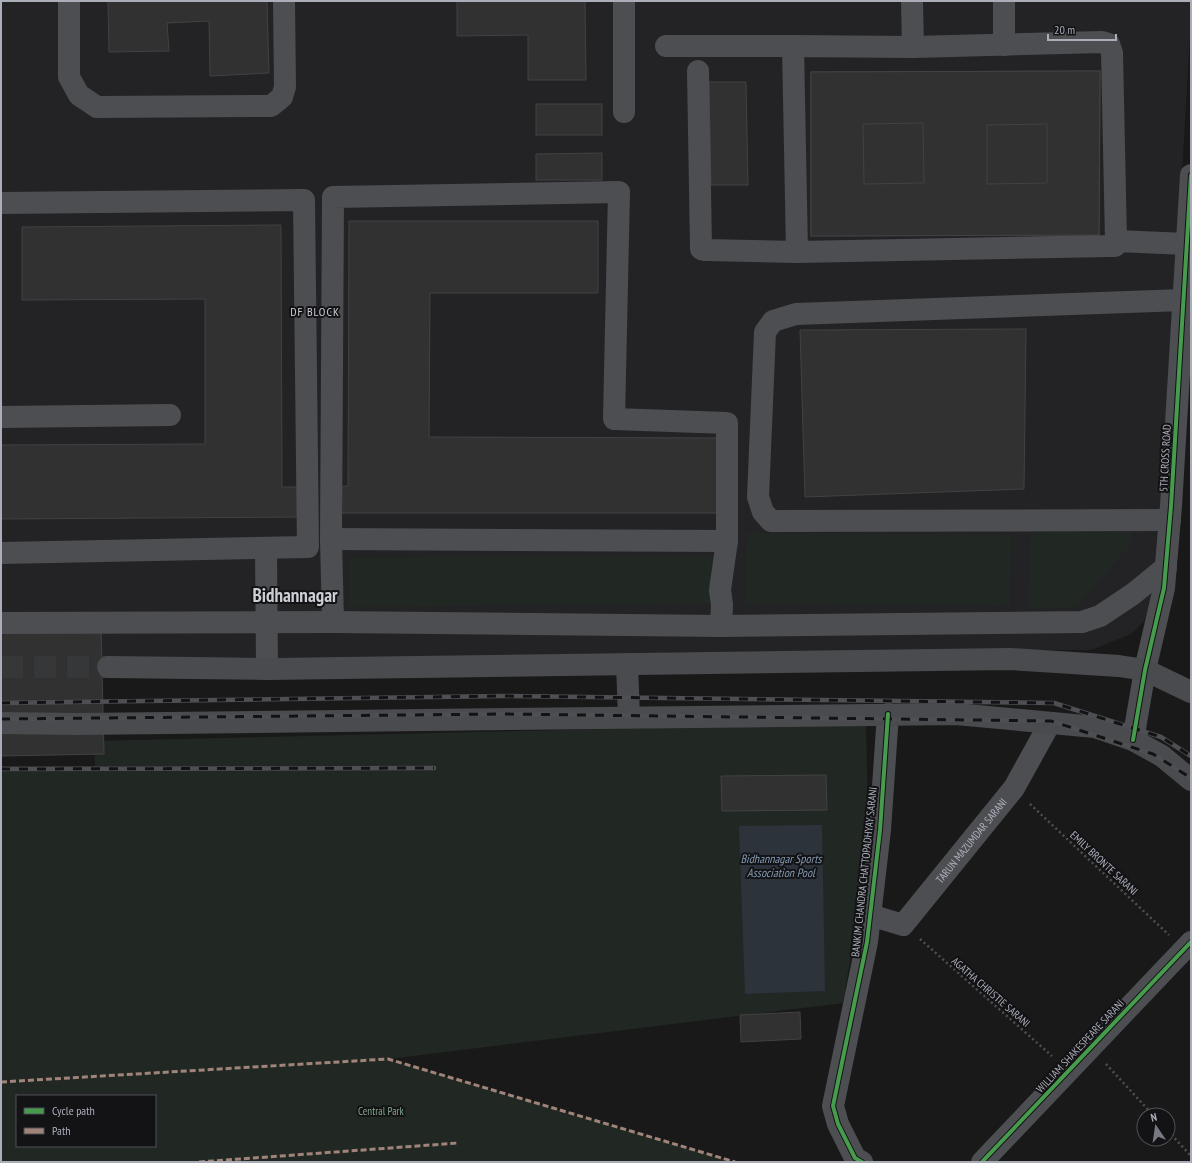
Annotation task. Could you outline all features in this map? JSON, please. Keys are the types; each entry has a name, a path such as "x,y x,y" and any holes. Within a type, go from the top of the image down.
{"main road":[{"path":"108,667 267,669 1010,659 1119,666 1145,670 1191,692"},
{"path":"627,664 628,717"},
{"path":"1,723 78,724 956,714 1095,727 1133,740 1162,756 1191,775"}],"street":[{"path":"68,1 69,77 79,95 97,107 271,106 282,97 285,87 284,1"},
{"path":"624,1 624,112"},
{"path":"912,1 913,47"},
{"path":"1004,1 1004,45"},
{"path":"666,46 913,47 1102,42 1109,44 1112,53 1115,246 797,252 701,249 698,70"},
{"path":"793,46 797,252"},
{"name":"5TH CROSS ROAD","path":"1133,740 1145,670 1164,588 1170,520 1191,175"},
{"path":"333,622 330,539 333,197 619,192 614,419 727,423 727,540 720,590 722,605 721,626"},
{"path":"1,203 304,200 308,547 1,553"},
{"path":"1116,241 1187,244"},
{"path":"1170,520 771,521 763,512 758,497 765,332 773,321 796,314 1184,300"},
{"path":"1,417 170,415"},
{"path":"330,539 727,540"},
{"path":"266,548 267,669"},
{"path":"1,623 333,622 721,626 1082,622 1100,616 1133,594 1166,567"},
{"name":"BANKIM CHANDRA CHATTOPADHYAY SARANI","path":"862,1162 855,1158 838,1124 833,1106 867,942 880,830 888,714"},
{"name":"TARUN MAZUMDAR SARANI","path":"903,924 1014,788 1050,723"},
{"path":"870,915 903,924"},
{"name":"WILLIAM SHAKESPEARE SARANI","path":"982,1162 1187,946"}],"path":[{"path":"1091,1048 1146,1107"},
{"path":"1176,1140 1191,1156"}],"shaded area":[{"path":"1,1 1191,1 1158,581 1144,621 1131,634 1091,650 787,651 410,657 139,658 1,654"}],"green space":[{"path":"1030,532 1132,532 1132,543 1076,607 1028,607"},
{"path":"747,533 1011,535 1010,606 746,604"},
{"path":"711,556 711,604 349,607 349,558"},
{"name":"Central Park","path":"866,723 868,821 865,868 843,1003 389,1059 735,1162 1,1162 1,766 95,766 94,741"}],"water":[{"name":"Bidhannagar Sports Association Pool","path":"822,825 825,991 745,994 739,826"}],"building":[{"path":"108,1 267,1 269,73 210,76 209,21 167,23 169,51 109,52"},
{"path":"457,1 585,1 586,80 528,80 528,35 457,36"},
{"path":"1100,71 1099,235 811,236 811,72","holes":["923,123 924,183 864,184 863,124","1047,124 1047,183 987,184 987,125"]},
{"path":"1100,71 1099,235 811,236 811,72"},
{"path":"709,82 746,82 748,185 711,185"},
{"path":"536,104 602,104 602,135 536,135"},
{"path":"923,123 924,183 864,184 863,124"},
{"path":"1047,124 1047,183 987,184 987,125"},
{"path":"602,153 602,180 536,180 536,154"},
{"path":"349,221 598,221 598,293 430,293 429,437 717,438 717,513 333,513 333,487 348,486"},
{"path":"281,225 282,487 306,487 307,517 1,519 1,445 205,444 205,299 22,300 22,227"},
{"path":"1026,329 1024,489 805,497 800,330"},
{"path":"101,625 104,754 1,756 1,627"},
{"path":"826,775 827,810 722,811 721,776"},
{"path":"800,1012 801,1039 741,1042 740,1015"}],"tunnel":[{"path":"1,667 108,667"}],"railway":[{"path":"1,703 504,696 1054,703 1161,737 1191,756"},
{"path":"1,719 504,714 1051,721 1153,754 1191,778"},
{"path":"1,769 434,768"}],"marked path":[{"path":"1,1082 388,1059 735,1162"},
{"path":"199,1162 458,1143"}],"cycle path":[{"path":"1133,740 1145,670 1164,588 1171,506 1191,175"},
{"path":"862,1162 855,1158 838,1124 833,1106 867,942 880,830 888,714"},
{"path":"982,1162 1191,942"}],"district":[{"name":"DF BLOCK","path":"315,312"},
{"name":"Bidhannagar","path":"295,595"}]}
